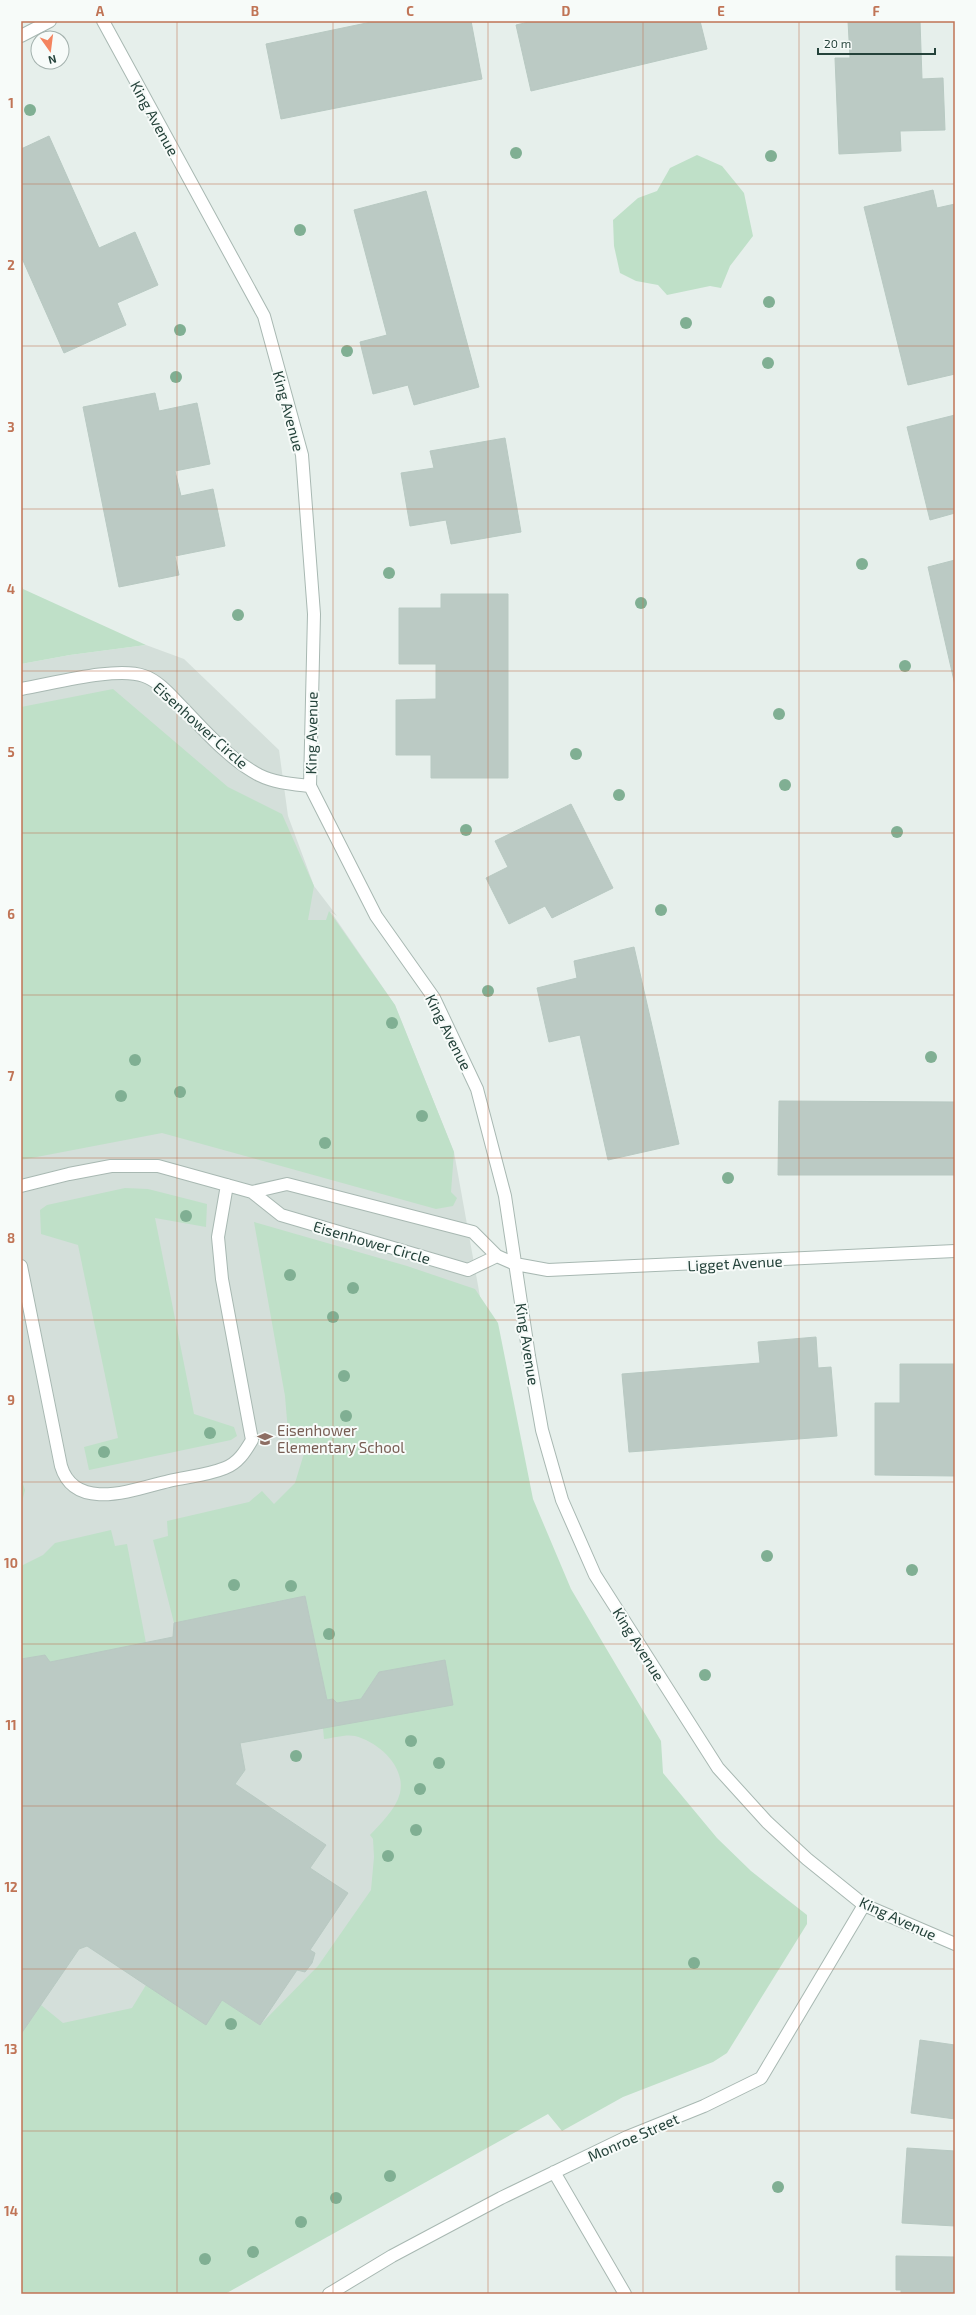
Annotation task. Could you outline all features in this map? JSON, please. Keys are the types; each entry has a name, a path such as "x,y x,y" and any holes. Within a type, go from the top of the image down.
{"street":[{"path":"21,36 50,21"},
{"name":"King Avenue","path":"103,21 264,316 302,455 314,614 310,786 376,916 434,998 477,1089 505,1196 542,1430 562,1500 595,1575 718,1768 767,1822 807,1859 864,1906 955,1944"},
{"name":"Eisenhower Circle","path":"21,689 115,672 144,676 163,688 210,737 239,762 260,775 284,783 310,786"},
{"name":"Eisenhower Circle","path":"21,1186 112,1166 158,1166 252,1192 281,1215 468,1270 497,1256"},
{"path":"21,1266 61,1466 64,1476 70,1483 79,1490 106,1495 226,1468 243,1456 252,1440 221,1272 218,1237 227,1184"},
{"path":"252,1192 287,1184 473,1232 497,1256 515,1264"},
{"name":"Ligget Avenue","path":"515,1264 548,1270 955,1252"},
{"name":"Monroe Street","path":"329,2294 392,2256 554,2172 627,2137 704,2106 761,2078 864,1906"},
{"path":"554,2172 625,2294"}],"shaded area":[{"name":"Eisenhower Elementary School","path":"146,645 184,659 279,750 288,816 314,886 337,916 331,912 395,1005 454,1152 495,1380 522,1497 663,1773 21,2215 21,664 70,655"}],"green space":[{"path":"697,155 722,166 744,193 753,236 730,266 721,288 710,286 667,295 658,285 636,281 620,273 614,246 613,220 638,198 657,191 670,168"},
{"path":"21,584 23,589 146,645 70,655 21,664"},
{"path":"113,689 228,787 282,814 314,886 308,920 326,920 329,911 395,1005 454,1152 451,1192 457,1198 453,1206 436,1209 162,1133 21,1160 21,707"},
{"path":"125,1188 148,1189 207,1204 206,1227 155,1218 194,1414 234,1427 237,1436 231,1440 89,1470 84,1447 118,1438 78,1245 41,1234 40,1210 47,1205"},
{"path":"254,1222 407,1266 475,1289 498,1323 533,1499 571,1589 661,1741 663,1773 717,1838 751,1871 807,1915 807,1924 727,2053 713,2062 623,2097 562,2131 548,2114 225,2294 21,2294 21,2034 41,2005 63,2023 132,2008 146,1985 206,2024 222,2000 260,2025 318,1966 371,1890 374,1857 373,1839 370,1835 392,1810 400,1793 401,1783 399,1774 388,1757 381,1750 364,1739 355,1736 324,1739 323,1728 445,1660 379,1672 361,1699 337,1703 333,1699 327,1700 305,1596 174,1623 153,1540 168,1536 167,1521 249,1502 262,1491 274,1504 295,1483 306,1447 289,1444 285,1396"},
{"path":"21,1478 25,1490 21,1506"},
{"path":"111,1530 115,1546 127,1544 146,1643 50,1662 44,1655 21,1659 21,1566 43,1555 55,1543"}],"building":[{"path":"376,21 471,21 482,79 281,119 266,44"},
{"path":"533,21 700,21 707,49 531,91 516,25"},
{"path":"848,21 920,21 922,79 943,78 945,130 900,131 901,151 839,154 835,58 850,58"},
{"path":"49,136 99,248 135,232 158,285 117,303 126,325 64,353 21,256 21,149"},
{"path":"933,190 937,208 955,204 955,374 908,385 864,207"},
{"path":"426,191 479,387 414,405 408,385 373,394 360,342 387,335 354,210"},
{"path":"155,393 159,411 197,403 210,464 175,471 181,496 213,489 225,546 175,556 179,575 119,587 83,407"},
{"path":"955,415 955,513 930,520 907,427"},
{"path":"505,438 521,532 451,544 446,520 410,526 401,473 434,468 430,451"},
{"path":"955,560 955,685 928,567"},
{"path":"441,594 508,594 508,778 431,778 431,755 396,755 396,700 436,699 436,664 399,664 399,608 441,608"},
{"path":"571,804 613,888 552,918 545,906 509,924 486,878 508,867 495,841"},
{"path":"634,947 679,1144 608,1160 580,1035 549,1042 537,988 577,978 574,961"},
{"path":"779,1101 955,1102 955,1175 778,1175"},
{"path":"816,1337 818,1368 831,1367 837,1436 629,1452 622,1374 760,1363 758,1342"},
{"path":"900,1364 955,1364 955,1476 875,1475 875,1403 900,1403"},
{"path":"305,1596 327,1700 333,1699 337,1703 361,1699 379,1672 445,1660 453,1705 240,1743 245,1770 235,1784 326,1845 310,1868 348,1893 310,1950 315,1953 312,1963 305,1972 297,1970 260,2025 222,2000 206,2025 87,1946 79,1949 21,2034 21,1659 45,1655 50,1662 173,1637 174,1623"},
{"path":"920,2040 955,2045 955,2119 911,2113"},
{"path":"907,2148 955,2151 955,2226 902,2223"},
{"path":"896,2256 955,2257 955,2294 901,2294 901,2290 896,2290"}],"place":[{"name":"Eisenhower Elementary School","path":"265,1439"}]}
